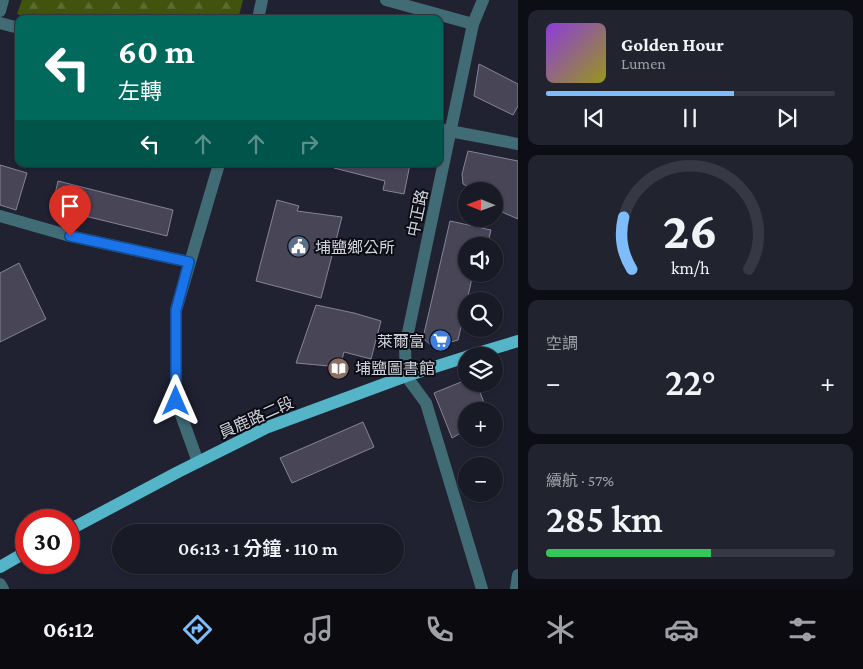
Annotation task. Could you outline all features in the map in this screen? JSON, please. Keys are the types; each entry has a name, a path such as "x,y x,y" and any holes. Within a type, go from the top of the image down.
{"main road":[{"name":"員鹿路二段","path":"499,347 518,341"},
{"name":"員鹿路二段","path":"80,524 268,426 406,376 458,360"},
{"path":"0,567 15,558"}],"street":[{"path":"0,11 3,0"},
{"path":"259,15 262,0"},
{"path":"386,0 440,15"},
{"name":"中正路","path":"445,130 473,24 483,0"},
{"path":"443,16 473,24"},
{"path":"0,23 15,27"},
{"path":"445,130 518,144"},
{"path":"198,462 176,401 176,310 217,167"},
{"name":"中正路","path":"406,376 405,347 438,167"},
{"path":"0,216 70,236 189,262"},
{"path":"406,376 426,403 482,589"},
{"path":"516,589 518,575"},
{"path":"0,584 3,589"}],"green space":[{"path":"22,0 243,0 239,15 17,14"}],"building":[{"path":"479,64 518,84 518,106 513,115 474,96"},
{"path":"468,151 518,161 518,219 503,212 503,182 463,182 462,174"},
{"path":"0,165 27,173 16,210 0,205"},
{"path":"409,167 404,194 383,190 385,181 334,168"},
{"path":"58,181 173,210 167,236 52,208"},
{"name":"埔鹽鄉公所","path":"277,200 299,206 297,211 342,217 321,298 256,281"},
{"path":"450,221 458,223 458,228 491,230 489,237 458,237 458,282 471,282 469,292 458,292 458,340 433,347 423,338"},
{"path":"19,263 46,319 0,342 0,273"},
{"path":"316,305 381,321 371,359 344,352 340,367 296,363"},
{"path":"458,383 458,392 480,392 484,402 458,402 458,435 452,438 434,393"},
{"path":"363,422 374,447 292,483 280,458"}],"place":[{"name":"埔鹽鄉公所","path":"299,247"},
{"name":"萊爾富","path":"441,341"},
{"name":"埔鹽圖書館","path":"339,368"}],"route":[{"path":"70,236 189,262 176,310 176,401"}]}
